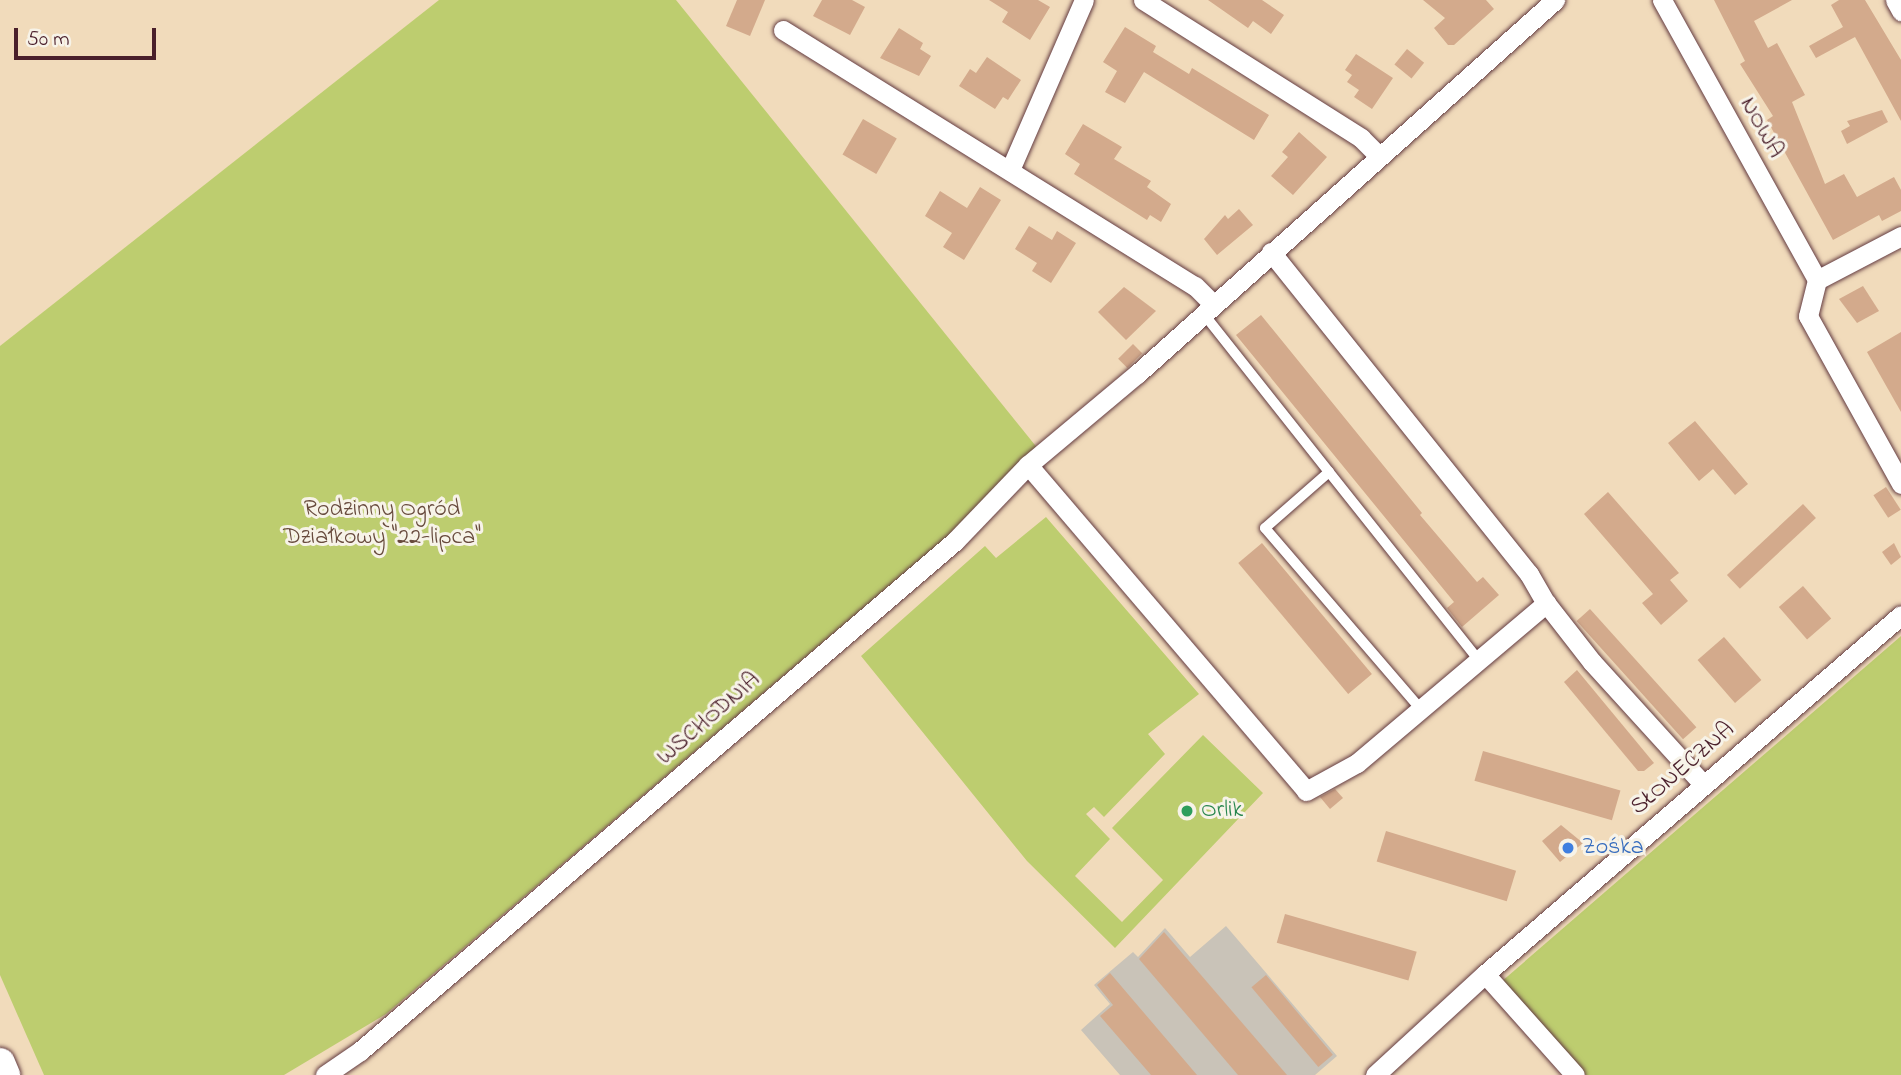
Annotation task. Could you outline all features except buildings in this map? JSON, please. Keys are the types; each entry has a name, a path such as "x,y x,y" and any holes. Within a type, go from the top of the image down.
{"main road":[{"path":"0,1063 5,1075"}],"street":[{"path":"1010,170 1084,0"},
{"path":"1143,0 1362,138 1379,156"},
{"name":"WSCHODNIA","path":"325,1075 360,1051 917,574 1028,465 1208,309 1554,0"},
{"name":"NOWA","path":"1662,0 1817,280"},
{"path":"1895,0 1901,11"},
{"path":"783,30 1195,286 1208,309"},
{"path":"1901,236 1817,280 1808,316 1901,484"},
{"path":"1271,253 1529,574 1546,603 1592,662 1703,785"},
{"path":"1028,465 1306,791 1357,763 1477,658 1546,603"},
{"name":"SŁONECZNA","path":"1375,1075 1485,974 1901,615"},
{"path":"1485,974 1575,1075"}],"lane":[{"path":"1208,309 1329,472 1477,658"},
{"path":"1329,472 1265,528 1420,708"}],"shaded area":[{"path":"1226,926 1337,1056 1315,1075 1120,1075 1081,1030 1110,1004 1094,985 1133,952 1138,957 1165,928 1190,957"}],"green space":[{"name":"Rodzinny Ogród Działkowy \"22-lipca\"","path":"439,0 676,0 1043,455 386,1014 284,1075 44,1075 0,975 0,346"},
{"path":"1046,517 1199,694 1148,734 1165,754 1104,817 1094,807 1086,814 1110,839 1075,876 1122,922 1163,880 1112,828 1203,735 1263,793 1115,948 1027,861 861,656 985,546 996,558"},
{"path":"1901,636 1901,1075 1586,1075 1501,982"}],"place":[{"name":"Orlik","path":"1187,811"},
{"name":"Zośka","path":"1568,848"}]}
